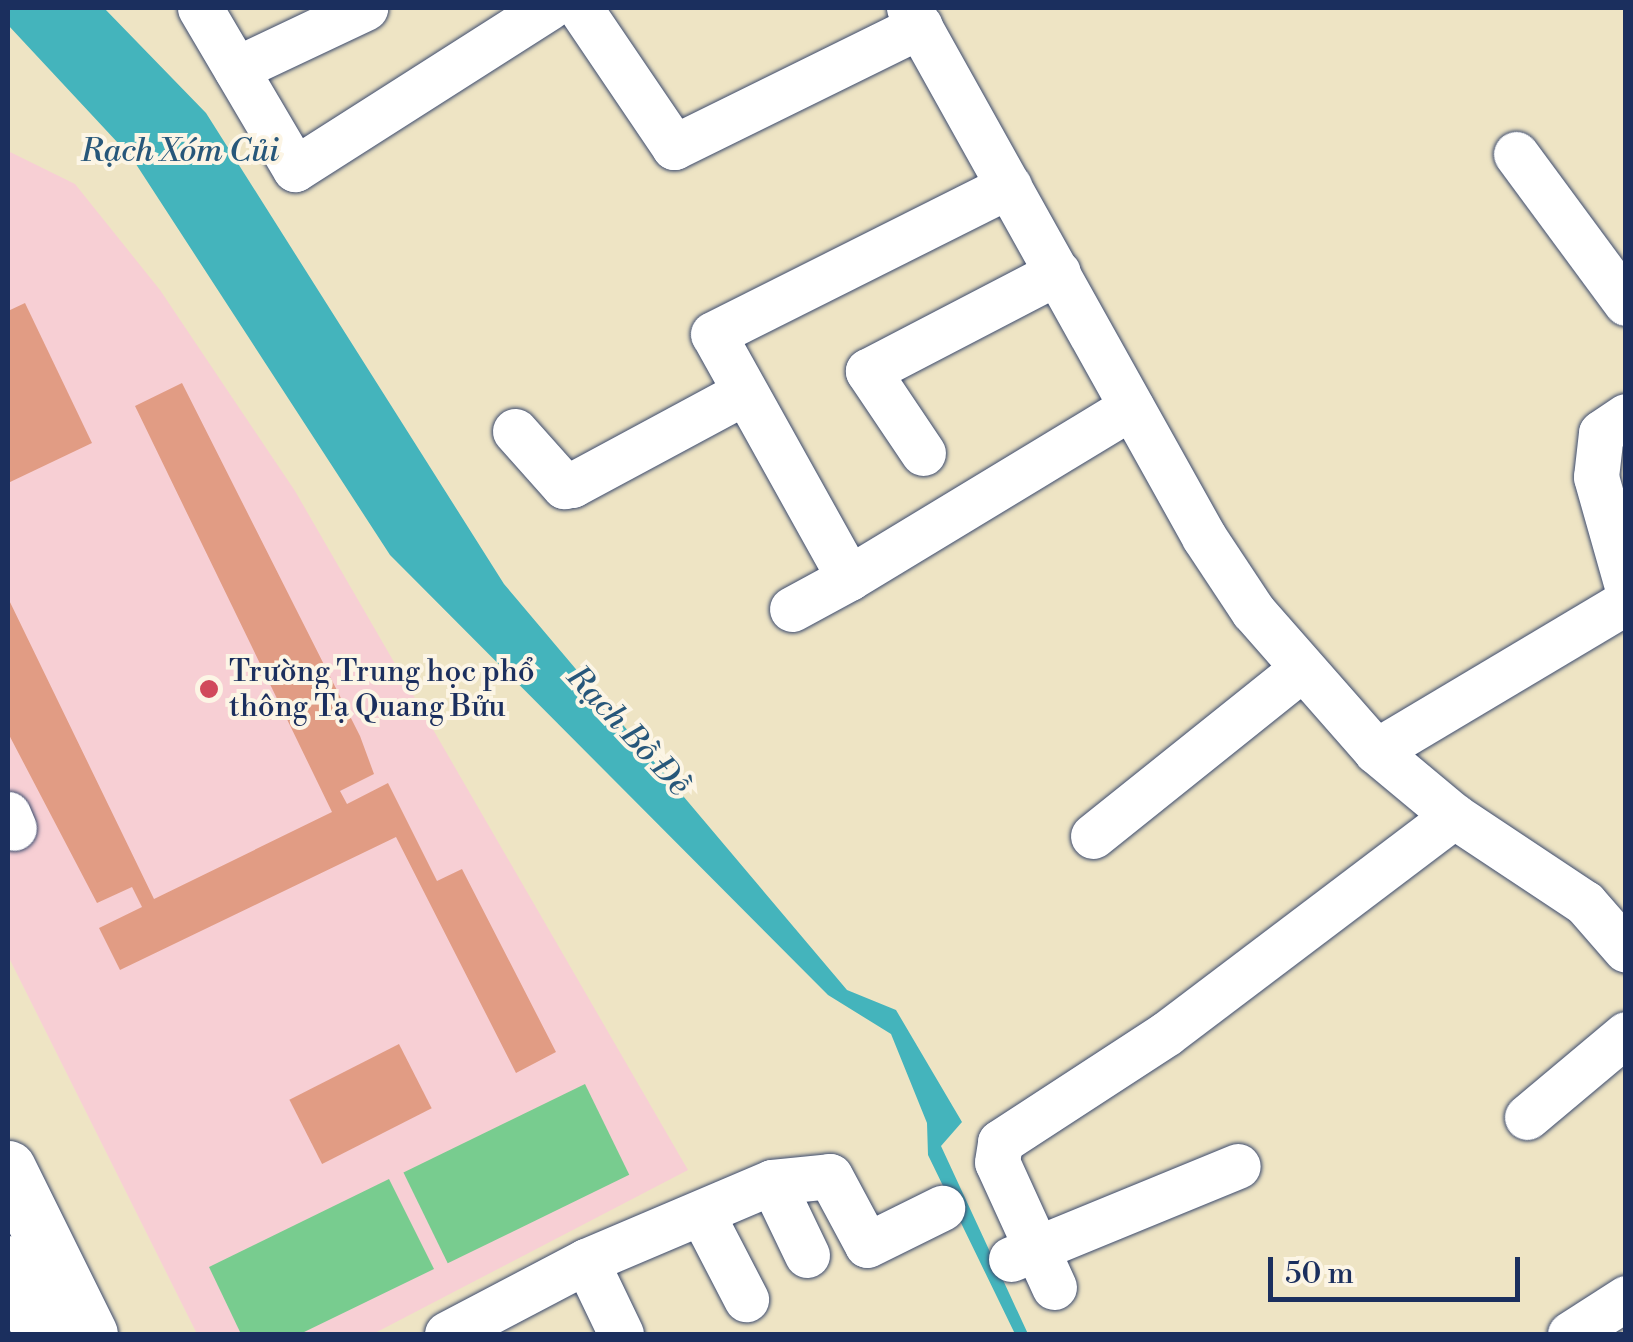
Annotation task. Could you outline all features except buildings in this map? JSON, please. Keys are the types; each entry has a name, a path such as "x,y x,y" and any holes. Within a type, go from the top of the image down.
{"main road":[{"path":"8,1168 90,1334"},
{"path":"8,1262 42,1334"}],"street":[{"path":"200,8 295,169 548,8"},
{"path":"236,69 365,8"},
{"path":"580,8 674,147 914,17 1204,536 1299,671 1376,751 1454,816 1585,903 1626,950"},
{"path":"1516,154 1626,303"},
{"path":"849,578 713,334 1009,186"},
{"path":"923,453 868,371 1058,272"},
{"path":"515,431 564,486 572,486 745,392"},
{"path":"792,609 1131,407"},
{"path":"1626,416 1601,434 1596,478 1626,583"},
{"path":"1376,751 1626,602"},
{"path":"1093,836 1299,671"},
{"path":"1238,1166 1033,1265 996,1162 1000,1142 1167,1033 1454,816"},
{"path":"1527,1116 1626,1034"},
{"path":"447,1334 586,1261 772,1182 830,1176 867,1245 942,1208"},
{"path":"772,1182 808,1254"},
{"path":"702,1214 746,1299"},
{"path":"586,1261 621,1334"},
{"path":"1570,1334 1626,1298"}],"shaded area":[{"name":"Trường Trung học phổ thông Tạ Quang Bửu","path":"8,151 75,184 160,290 295,491 688,1170 373,1334 197,1334 8,956"}],"green space":[{"path":"585,1084 629,1175 448,1263 403,1173"},
{"path":"389,1179 434,1269 300,1334 241,1334 209,1267"}],"water":[{"name":"Rạch Xóm Củi","path":"8,8 104,8 206,113 504,584 847,990 896,1010 962,1122 941,1146 1028,1334 1015,1334 928,1155 927,1123 891,1034 828,995 390,555 132,158 8,25"}],"place":[{"name":"Trường Trung học phổ thông Tạ Quang Bửu","path":"209,689"}],"water label":[{"name":"Rạch Bồ Đề","path":"628,731"}]}
